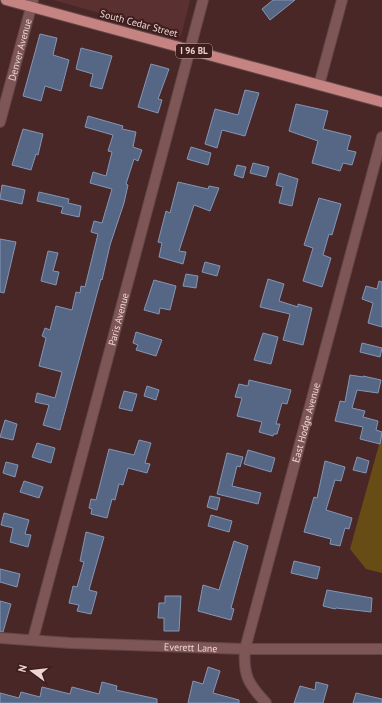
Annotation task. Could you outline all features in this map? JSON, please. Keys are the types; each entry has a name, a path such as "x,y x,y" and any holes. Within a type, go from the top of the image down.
{"main road":[{"name":"South Cedar Street","path":"6,0 32,3 189,49 382,102"}],"street":[{"name":"Paris Avenue","path":"33,639 203,0"},
{"path":"320,85 342,0"},
{"name":"Denver Avenue","path":"0,122 32,3"},
{"name":"East Hodge Avenue","path":"266,703 246,679 244,664 245,649 382,137"},
{"name":"Everett Lane","path":"0,638 33,639 70,643 245,649 382,649"}],"shaded area":[{"path":"53,0 190,0 181,36"},
{"path":"382,434 382,573 366,569 350,549"}],"building":[{"path":"273,0 295,0 270,20 262,9"},
{"path":"40,34 57,38 53,55 69,60 61,91 45,86 41,101 23,96"},
{"path":"81,48 112,56 102,89 90,86 93,74 76,69"},
{"path":"151,64 169,69 158,99 162,100 158,113 138,107"},
{"path":"245,90 259,93 245,136 222,130 217,148 205,144 215,109 238,115"},
{"path":"296,104 328,111 323,129 351,136 347,150 356,152 352,165 343,163 340,171 312,163 318,141 289,131"},
{"path":"88,116 123,126 122,129 136,132 133,147 142,150 138,161 134,159 126,184 128,185 124,203 110,245 102,280 101,279 60,430 43,425 49,405 35,402 37,393 55,398 62,372 39,366 46,338 42,336 45,328 50,330 56,306 72,310 76,292 80,293 81,286 85,287 98,234 91,232 94,221 102,223 112,189 90,183 93,172 106,176 112,152 108,151 113,135 85,127"},
{"path":"23,129 43,134 38,155 36,154 31,170 12,165"},
{"path":"191,147 211,153 208,165 187,159"},
{"path":"253,163 269,167 266,177 250,173"},
{"path":"237,165 246,167 243,178 234,175"},
{"path":"279,173 298,179 292,206 279,203 283,187 276,185"},
{"path":"178,182 208,189 209,186 219,188 210,211 194,205 179,251 186,252 183,264 159,257 162,243 158,242 166,211 170,213"},
{"path":"2,185 25,190 22,204 0,199"},
{"path":"39,192 69,199 68,203 81,206 79,217 61,213 63,207 37,201"},
{"path":"319,198 341,204 332,235 329,234 323,255 331,258 322,287 303,281 313,248 304,245"},
{"path":"0,239 16,242 4,293 0,292"},
{"path":"48,251 58,253 53,271 59,272 56,285 41,281"},
{"path":"205,262 220,266 217,276 202,272"},
{"path":"186,274 198,276 196,288 183,286"},
{"path":"268,279 284,284 279,301 298,307 298,304 312,308 303,345 283,340 290,314 260,307"},
{"path":"154,280 176,286 170,310 160,308 159,314 144,310"},
{"path":"379,281 382,282 382,327 368,323 373,303 362,299 366,286 377,289"},
{"path":"136,332 162,340 156,356 136,350 138,345 133,343"},
{"path":"263,333 278,337 271,364 254,360"},
{"path":"362,343 382,348 380,357 360,352"},
{"path":"350,375 381,380 378,393 357,390 352,408 365,411 363,417 378,421 376,430 382,432 380,444 360,439 363,427 335,421 340,401 345,402"},
{"path":"249,380 291,390 287,404 282,403 276,424 280,424 277,434 274,434 273,436 259,432 262,422 237,416 242,398 235,397 239,384 248,386"},
{"path":"147,386 159,390 156,400 144,396"},
{"path":"124,391 137,394 132,411 119,408"},
{"path":"5,420 17,424 13,440 0,437"},
{"path":"139,440 151,443 145,463 150,464 147,473 128,468 123,485 119,484 115,500 112,499 107,518 91,514 92,509 89,508 91,499 96,500 109,449 134,455"},
{"path":"37,443 55,448 51,463 32,457"},
{"path":"248,450 275,458 271,472 244,464"},
{"path":"227,453 243,457 240,467 237,466 232,486 261,493 258,504 217,494"},
{"path":"357,457 369,461 366,473 353,470"},
{"path":"325,461 345,467 341,481 335,480 326,510 352,518 349,529 345,528 340,546 330,544 331,539 304,532 314,497 317,498"},
{"path":"6,462 18,465 15,477 3,473"},
{"path":"24,481 43,487 39,498 20,492"},
{"path":"210,496 220,498 217,510 207,507"},
{"path":"4,513 29,520 25,534 31,535 28,547 10,542 13,528 1,525"},
{"path":"211,515 232,521 229,532 208,526"},
{"path":"86,532 104,537 89,590 97,592 91,614 77,611 79,605 69,603 73,586 77,587 84,562 80,561"},
{"path":"234,541 248,546 231,608 234,609 231,620 198,611 203,585 219,590"},
{"path":"294,561 320,567 317,579 291,573"},
{"path":"0,569 20,574 17,587 0,582"},
{"path":"327,590 372,598 371,612 335,609 323,606"},
{"path":"165,596 181,596 179,631 164,631 164,618 158,618 159,603 165,603"},
{"path":"0,601 11,604 3,632 0,632"},
{"path":"208,667 220,671 213,693 239,700 239,703 188,703 193,681 203,684"},
{"path":"102,682 117,686 116,690 157,699 157,703 0,703 0,693 19,698 21,692 40,697 42,687 70,694 72,687 99,694"},
{"path":"316,682 328,685 323,703 294,703 300,686 315,690"},
{"path":"356,693 382,699 382,703 353,703"}]}
